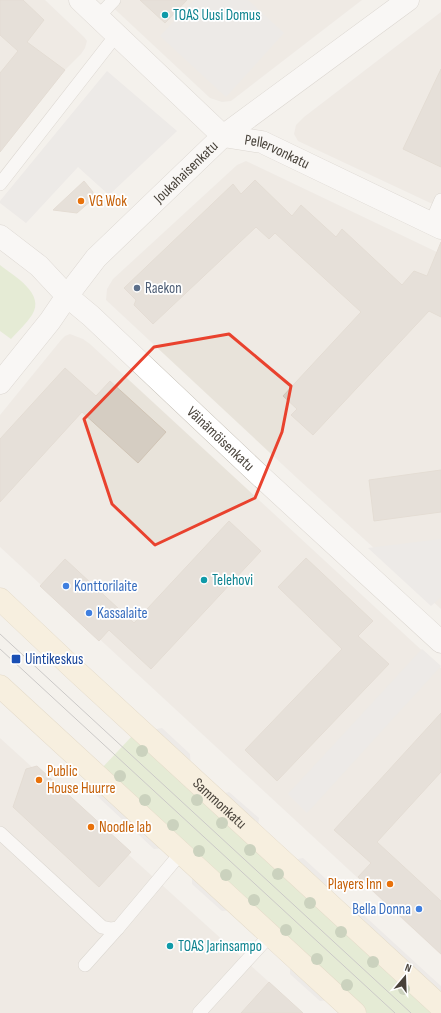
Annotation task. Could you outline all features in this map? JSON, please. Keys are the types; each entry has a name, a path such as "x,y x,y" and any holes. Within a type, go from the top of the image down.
{"main road":[{"name":"Sammonkatu","path":"0,599 441,1007"},
{"path":"0,686 180,854 355,1013"}],"street":[{"name":"Pellervonkatu","path":"80,0 223,136 262,142 436,225"},
{"name":"Joukahaisenkatu","path":"0,383 50,321 96,258 223,136 408,0"},
{"name":"Väinämöisenkatu","path":"0,236 39,266 67,296 91,316 256,472 441,642"}],"lane":[{"path":"98,18 114,0"},
{"path":"0,184 117,34"},
{"path":"436,225 441,200"},
{"path":"0,833 102,927 111,929 118,928"},
{"path":"85,965 180,854"},
{"path":"199,1013 270,935"}],"highlighted area":[{"path":"229,334 291,386 282,432 255,498 155,545 112,504 84,419 154,347"}],"shaded area":[{"path":"0,0 45,0 87,41 81,54 65,70 0,152"},
{"path":"105,0 362,0 231,101 222,102 210,98"},
{"path":"194,0 248,0 284,33 226,97 160,36"},
{"path":"441,12 441,208 298,141 294,134 296,125 304,117"},
{"path":"107,71 177,131 109,195 78,167 26,223 0,203 0,201"},
{"path":"246,161 441,254 441,609 298,479 106,300 107,289 113,279 237,165"},
{"path":"70,334 83,339 90,344 441,668 441,955 0,547 0,415 61,340"},
{"path":"441,539 441,597 431,606 368,548"},
{"path":"422,649 441,666 307,813 288,794"},
{"path":"162,728 190,754 191,767 151,730"},
{"path":"0,738 269,982 303,1013 0,1013"},
{"path":"94,782 164,848 154,849 95,794"},
{"path":"229,792 259,818 258,827 221,794"},
{"path":"303,858 327,880 327,890 293,860"},
{"path":"192,873 233,910 222,911 192,884"},
{"path":"348,909 357,909 441,986 441,996"},
{"path":"290,963 331,1000 320,1001 290,974"}],"green space":[{"path":"0,265 26,286 32,293 35,300 35,307 32,315 11,339 0,331"},
{"path":"133,735 435,1013 367,1013 101,769"}],"building":[{"path":"0,0 23,0 44,20 27,42 65,70 0,152 0,73 18,51 0,35"},
{"name":"TOAS Uusi Domus","path":"140,0 187,0 165,23"},
{"path":"441,69 441,167 403,149"},
{"path":"255,180 292,216 301,205 336,237 342,229 402,285 414,271 427,276 441,242 441,317 429,311 313,435 291,415 297,409 283,396 361,312 275,233 269,239 256,227 153,324 134,305 136,300 124,288 233,184 241,194"},
{"path":"84,181 93,192 93,199 77,213 53,210"},
{"path":"65,368 96,396 110,381 166,432 138,463 82,412 0,502 0,439"},
{"path":"441,470 441,512 374,521 369,480"},
{"name":"Telehovi","path":"229,521 261,551 151,669 109,630 99,641 40,586 65,559 134,623"},
{"path":"306,558 373,621 358,636 389,664 277,781 245,750 342,649 278,587"},
{"path":"441,713 441,772 377,842 441,901 441,954 358,877 371,863 334,830"},
{"path":"37,766 131,852 99,887 13,807 26,769"},
{"path":"269,982 303,1013 241,1013"}],"tram line":[{"path":"0,634 411,1013"},
{"path":"0,649 395,1013"}],"place":[{"name":"TOAS Uusi Domus","path":"165,15"},
{"name":"VG Wok","path":"81,201"},
{"name":"Raekon","path":"137,288"},
{"name":"Telehovi","path":"204,580"},
{"name":"Konttorilaite","path":"66,586"},
{"name":"Kassalaite","path":"89,613"},
{"name":"Uintikeskus","path":"16,659"},
{"name":"Public House Huurre","path":"39,780"},
{"name":"Noodle lab","path":"91,827"},
{"name":"Players Inn","path":"390,884"},
{"name":"Bella Donna","path":"419,909"},
{"name":"TOAS Jarinsampo","path":"170,946"}]}
